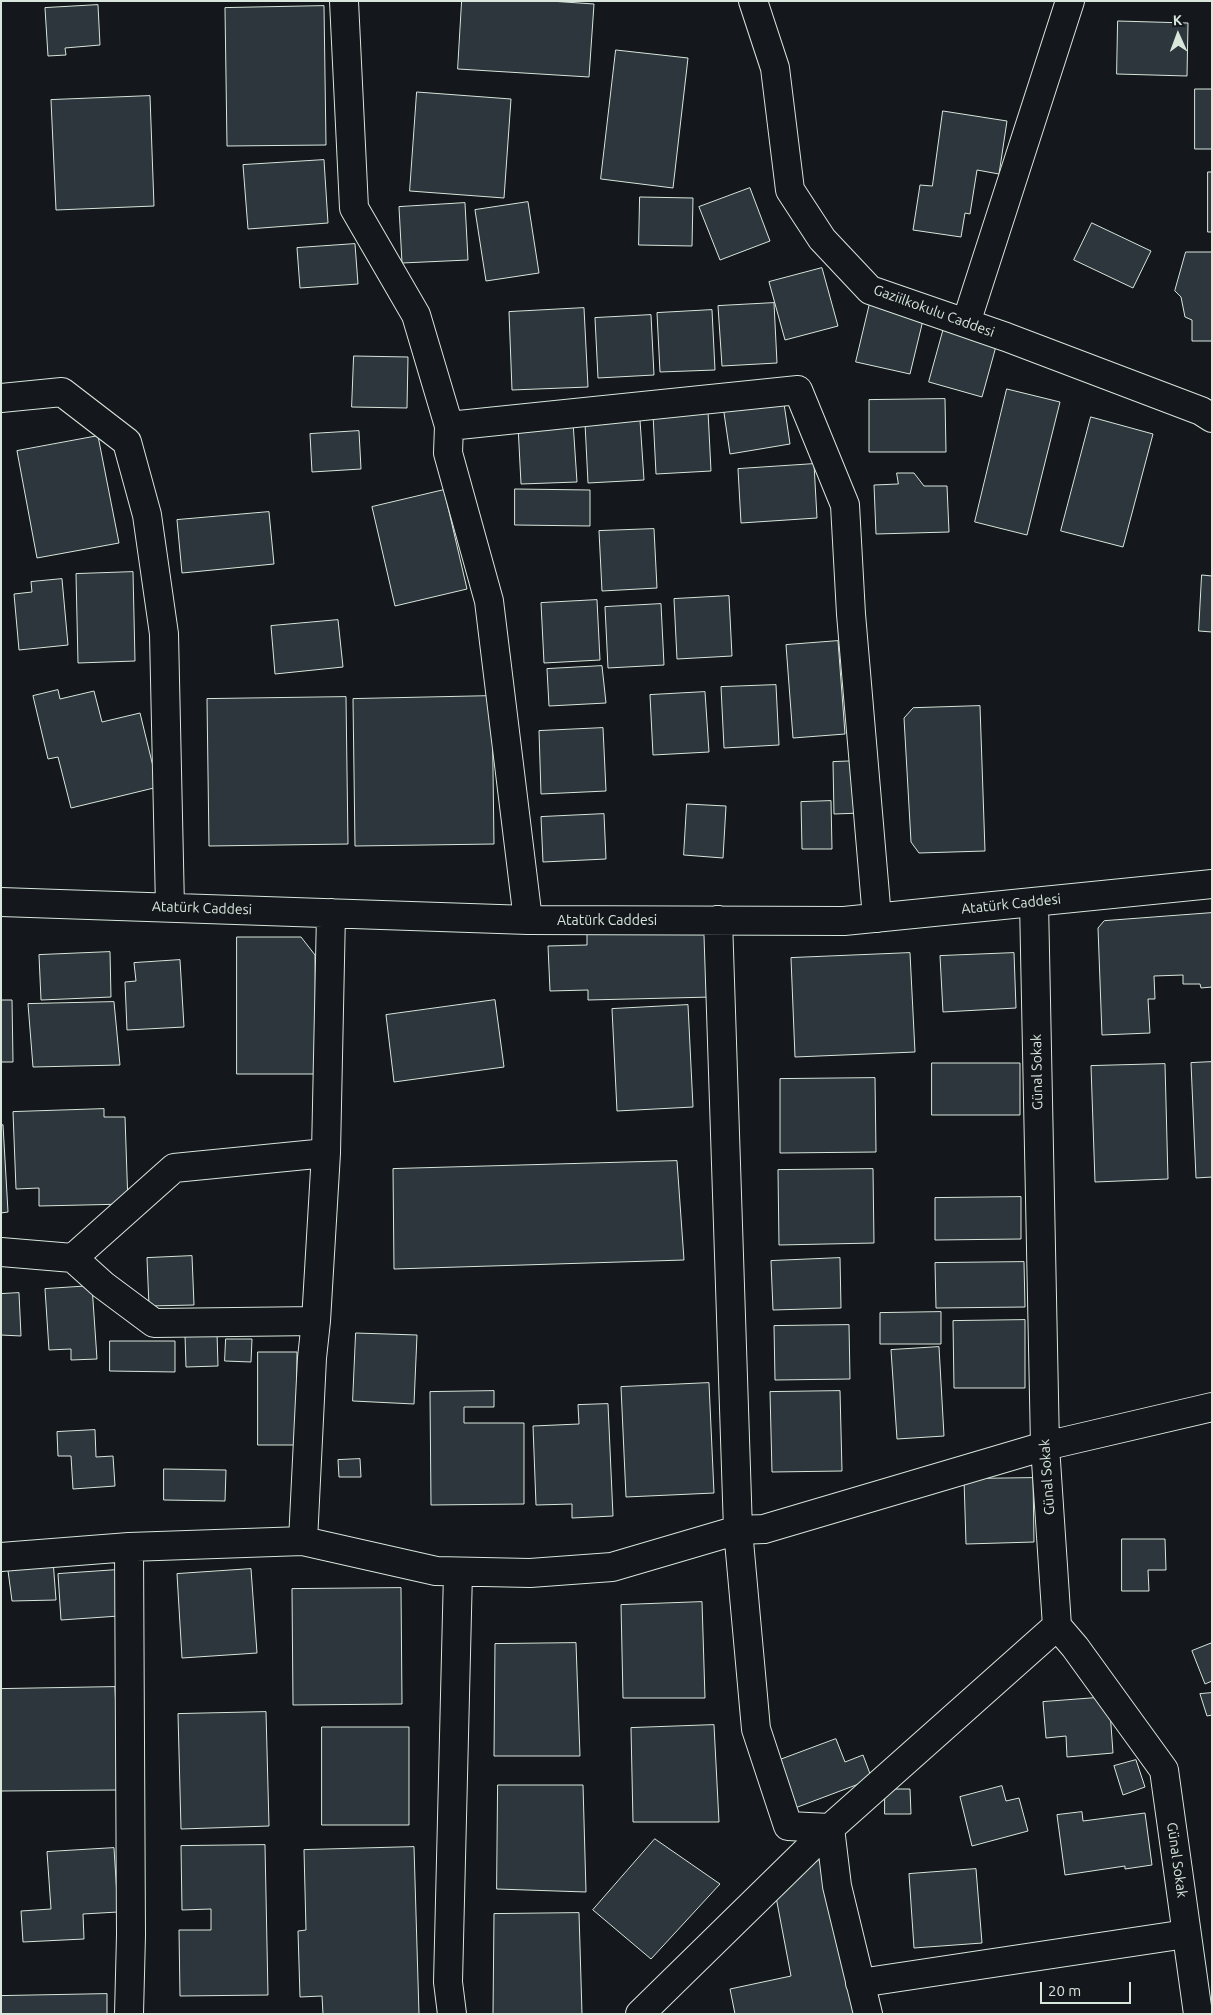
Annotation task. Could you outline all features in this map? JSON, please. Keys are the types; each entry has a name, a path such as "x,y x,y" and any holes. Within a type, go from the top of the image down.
{"street":[{"path":"344,1 354,208 416,315 449,426 448,453 489,601 528,920"},
{"name":"Gaziilkokulu Caddesi","path":"753,1 775,68 790,190 822,239 870,290 966,323 1192,408 1212,418"},
{"path":"966,323 1070,1"},
{"path":"449,426 798,390 845,505 851,614 877,918"},
{"path":"1,398 62,392 127,442 147,515 164,634 170,907"},
{"name":"Atatürk Caddesi","path":"1,902 528,920 844,921 1212,884"},
{"name":"Günal Sokak","path":"1034,902 1045,1446 1057,1626 1075,1647 1164,1770 1186,1934 1201,1998"},
{"path":"303,1541 312,1358 326,1153 331,913"},
{"path":"718,920 738,1530 756,1729 788,1826 830,1828"},
{"path":"73,1258 174,1168 326,1153"},
{"path":"1,1252 73,1258 103,1285 154,1323 316,1321"},
{"path":"1,1557 129,1547 303,1541 436,1571 530,1573 612,1567 738,1530 764,1530 1045,1446 1212,1407"},
{"path":"129,1547 131,1925 129,2014"},
{"path":"452,2014 448,1972 458,1572"},
{"path":"640,2014 830,1828 1057,1626"},
{"path":"830,1828 837,1886 868,2014"},
{"path":"860,1982 1186,1934"}],"building":[{"path":"462,1 550,1 594,4 589,77 458,69"},
{"path":"98,5 100,45 65,48 66,55 48,56 45,8"},
{"path":"324,6 326,145 227,146 225,8"},
{"path":"1118,21 1188,23 1187,76 1117,74"},
{"path":"616,50 688,58 673,188 601,179"},
{"path":"1195,89 1212,89 1212,149 1195,149"},
{"path":"417,92 511,99 504,198 410,191"},
{"path":"150,96 154,206 56,210 51,100"},
{"path":"943,111 1007,121 999,174 977,170 970,214 965,213 961,237 913,230 920,185 932,186"},
{"path":"324,160 328,223 248,229 243,165"},
{"path":"1208,172 1212,172 1212,232 1208,232"},
{"path":"750,188 770,241 720,260 699,207"},
{"path":"640,197 693,198 692,246 639,245"},
{"path":"528,202 539,273 486,281 475,210"},
{"path":"465,203 468,260 402,263 399,207"},
{"path":"1092,223 1151,251 1133,288 1074,260"},
{"path":"355,244 358,284 300,288 297,248"},
{"path":"1186,252 1212,252 1212,341 1192,341 1192,320 1185,317 1181,297 1175,291"},
{"path":"822,268 838,326 785,340 769,282"},
{"path":"774,303 777,363 722,366 718,306"},
{"path":"870,303 924,316 910,374 856,362"},
{"path":"584,308 588,387 512,390 509,312"},
{"path":"712,310 715,370 660,372 657,313"},
{"path":"651,315 654,375 598,378 595,318"},
{"path":"945,324 998,339 982,397 929,382"},
{"path":"354,356 408,357 407,408 352,407"},
{"path":"1007,389 1060,402 1027,535 975,522"},
{"path":"783,397 790,444 730,454 723,406"},
{"path":"945,399 946,452 869,452 869,400"},
{"path":"708,411 711,471 656,474 653,414"},
{"path":"1091,417 1153,434 1123,547 1061,531"},
{"path":"640,420 644,480 588,483 585,423"},
{"path":"573,422 577,482 521,484 518,425"},
{"path":"359,431 361,469 312,472 310,434"},
{"path":"98,436 119,543 37,558 17,451"},
{"path":"814,464 817,518 741,523 738,469"},
{"path":"897,473 914,473 924,486 947,486 949,532 876,534 874,485 898,484"},
{"path":"515,489 590,490 590,526 515,525"},
{"path":"444,490 467,589 395,606 372,507"},
{"path":"269,512 274,564 182,573 177,520"},
{"path":"654,529 657,588 602,591 599,531"},
{"path":"133,572 135,661 78,663 76,574"},
{"path":"1202,575 1212,576 1212,632 1199,631"},
{"path":"62,579 68,645 19,650 14,594 32,592 31,582"},
{"path":"729,596 732,656 677,659 674,599"},
{"path":"597,600 600,660 544,663 541,603"},
{"path":"661,604 664,665 608,668 605,607"},
{"path":"338,620 343,667 275,674 271,626"},
{"path":"838,641 845,734 793,738 786,645"},
{"path":"602,666 606,703 549,706 547,669"},
{"path":"776,685 779,745 724,748 721,687"},
{"path":"58,690 60,699 94,691 102,722 140,713 158,787 71,808 58,757 48,759 33,696"},
{"path":"705,692 709,752 653,755 650,695"},
{"path":"492,696 494,844 355,846 353,699"},
{"path":"346,697 348,844 209,846 207,699"},
{"path":"980,706 985,851 919,853 911,842 904,718 913,708"},
{"path":"603,728 606,791 541,794 539,731"},
{"path":"860,761 861,813 834,814 833,762"},
{"path":"831,801 832,849 802,849 801,802"},
{"path":"687,804 726,806 723,858 684,855"},
{"path":"604,814 606,859 543,862 541,817"},
{"path":"1212,913 1212,987 1201,988 1200,984 1183,984 1183,975 1154,976 1155,999 1148,999 1150,1033 1102,1035 1098,928 1104,921"},
{"path":"711,926 712,997 588,1000 588,990 550,991 548,946 587,945 587,929"},
{"path":"237,937 301,937 315,955 316,1074 237,1074"},
{"path":"110,952 111,997 41,1000 39,955"},
{"path":"910,953 915,1052 795,1057 791,958"},
{"path":"1014,953 1016,1008 943,1012 940,956"},
{"path":"180,960 184,1027 127,1030 125,982 136,981 134,963"},
{"path":"1,1000 12,1000 13,1062 1,1062"},
{"path":"495,1000 504,1067 394,1082 386,1015"},
{"path":"114,1002 120,1065 33,1067 28,1004"},
{"path":"688,1005 693,1107 617,1111 612,1009"},
{"path":"1212,1062 1212,1177 1196,1178 1191,1063"},
{"path":"932,1063 1020,1063 1020,1115 932,1115"},
{"path":"1165,1064 1168,1179 1095,1182 1091,1066"},
{"path":"875,1078 876,1152 780,1153 780,1079"},
{"path":"104,1109 104,1117 125,1117 128,1204 39,1206 39,1188 16,1189 13,1112"},
{"path":"3,1125 8,1212 1,1213 1,1126"},
{"path":"677,1161 684,1260 394,1269 393,1169"},
{"path":"873,1169 874,1243 779,1245 778,1170"},
{"path":"1021,1197 1021,1239 935,1240 935,1198"},
{"path":"192,1256 194,1305 149,1306 147,1258"},
{"path":"840,1258 841,1308 773,1310 771,1261"},
{"path":"1024,1262 1025,1307 936,1308 935,1263"},
{"path":"92,1286 97,1359 71,1360 71,1349 49,1350 45,1289"},
{"path":"19,1293 21,1336 1,1335 1,1294"},
{"path":"941,1312 941,1344 880,1344 880,1313"},
{"path":"1025,1320 1025,1388 954,1388 953,1321"},
{"path":"849,1325 850,1379 775,1380 774,1326"},
{"path":"217,1333 218,1366 186,1367 185,1335"},
{"path":"356,1333 417,1335 414,1404 353,1401"},
{"path":"226,1339 252,1339 251,1362 225,1361"},
{"path":"110,1341 175,1341 175,1372 110,1371"},
{"path":"939,1347 944,1436 897,1439 891,1350"},
{"path":"258,1352 297,1352 296,1445 258,1445"},
{"path":"709,1383 714,1493 626,1497 621,1387"},
{"path":"494,1391 494,1407 464,1407 464,1423 524,1423 524,1504 431,1505 430,1392"},
{"path":"840,1391 842,1471 772,1472 770,1392"},
{"path":"608,1404 613,1516 572,1518 572,1504 536,1505 533,1426 579,1424 578,1405"},
{"path":"95,1430 96,1457 113,1456 115,1486 73,1489 71,1456 58,1456 57,1432"},
{"path":"360,1459 361,1477 339,1477 338,1460"},
{"path":"164,1469 226,1470 225,1501 164,1500"},
{"path":"1033,1478 1034,1542 966,1544 964,1479"},
{"path":"1122,1539 1165,1539 1166,1570 1148,1570 1149,1591 1122,1591"},
{"path":"53,1560 56,1600 12,1601 7,1563"},
{"path":"251,1569 257,1653 182,1658 177,1574"},
{"path":"117,1570 119,1616 61,1620 58,1574"},
{"path":"401,1588 402,1704 293,1705 292,1589"},
{"path":"702,1602 705,1698 623,1698 621,1605"},
{"path":"576,1643 580,1756 494,1756 495,1644"},
{"path":"1212,1643 1212,1681 1205,1684 1192,1651"},
{"path":"115,1687 119,1790 1,1791 1,1689"},
{"path":"1212,1693 1212,1715 1207,1716 1200,1694"},
{"path":"1109,1697 1113,1753 1067,1757 1066,1736 1046,1738 1043,1702"},
{"path":"266,1712 269,1826 181,1829 178,1714"},
{"path":"714,1725 719,1822 633,1822 631,1728"},
{"path":"322,1727 409,1727 409,1825 322,1825"},
{"path":"836,1739 845,1762 863,1755 872,1779 795,1808 777,1761"},
{"path":"1136,1760 1145,1787 1123,1795 1114,1766"},
{"path":"498,1785 583,1785 586,1892 497,1889"},
{"path":"1002,1786 1006,1801 1019,1798 1028,1831 972,1846 960,1797"},
{"path":"885,1789 910,1789 911,1814 885,1814"},
{"path":"1082,1812 1083,1821 1145,1813 1152,1865 1125,1869 1125,1866 1065,1875 1057,1815"},
{"path":"655,1839 720,1884 651,1959 593,1910"},
{"path":"265,1845 268,1995 180,1996 179,1930 211,1930 211,1909 182,1910 181,1846"},
{"path":"414,1847 419,2014 323,2014 322,1996 300,1997 298,1931 306,1930 304,1850"},
{"path":"114,1848 118,1912 83,1914 84,1939 23,1942 21,1911 51,1909 47,1852"},
{"path":"820,1859 855,2014 735,2014 730,1989 791,1976 776,1897"},
{"path":"976,1869 982,1943 914,1948 909,1874"},
{"path":"579,1913 582,2014 493,2014 494,1914"},
{"path":"107,1994 107,2014 1,2014 1,1996"}]}
